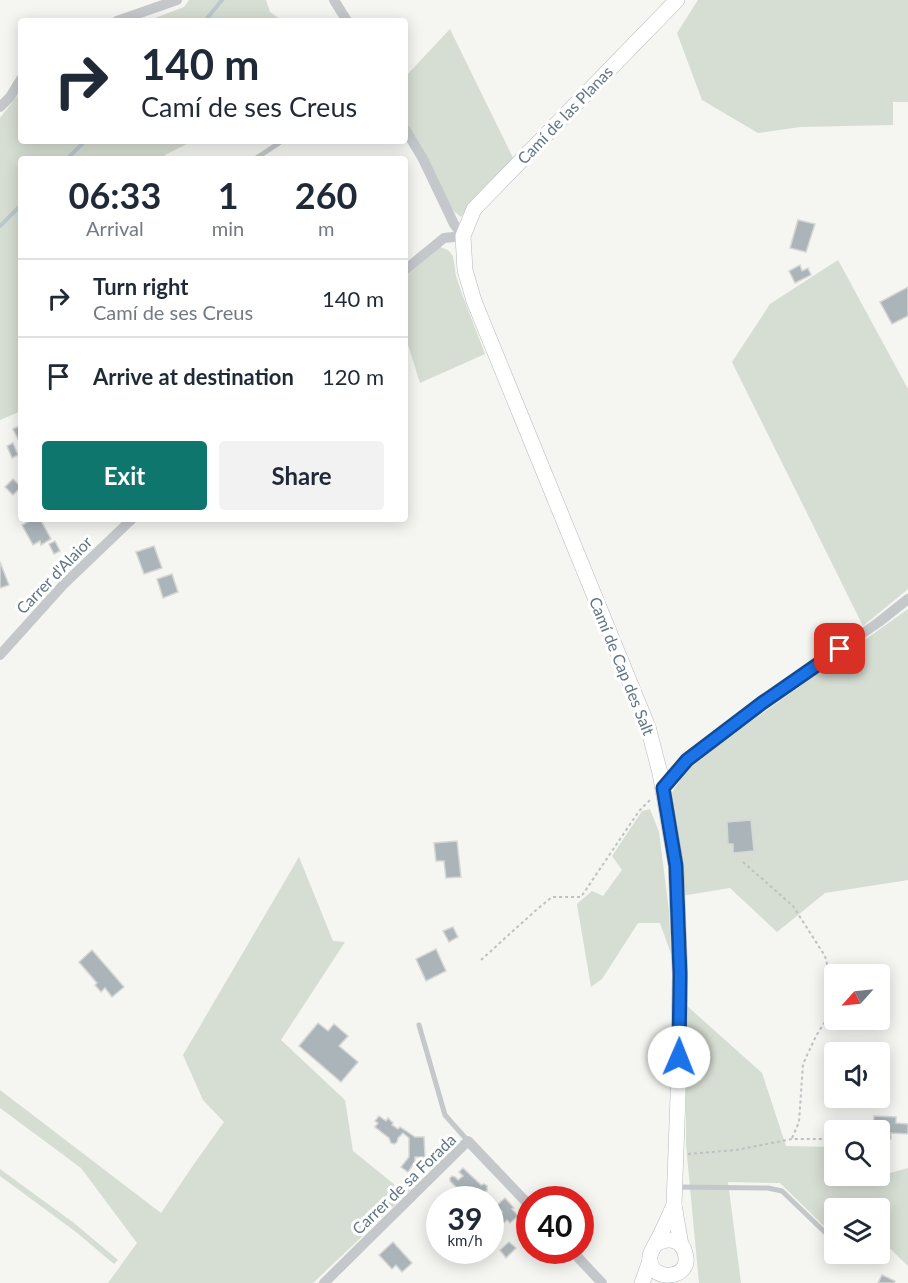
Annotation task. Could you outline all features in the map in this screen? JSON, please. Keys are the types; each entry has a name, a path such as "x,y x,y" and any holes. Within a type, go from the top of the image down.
{"street":[{"path":"126,18 177,0"},
{"path":"334,0 345,18"},
{"name":"Camí de las Planas","path":"463,236 474,209 677,0"},
{"path":"0,108 18,84"},
{"name":"Camí de Cap des Salt","path":"408,134 423,159 454,224 463,236 465,270 474,301 648,727 663,788 676,866 680,964 674,1205 681,1245"},
{"path":"408,268 444,238 463,236"},
{"name":"Carrer d'Alaior","path":"0,655 63,585 129,522"},
{"path":"663,788 687,760 762,703 879,622 908,599"},
{"name":"Carrer de sa Forada","path":"324,1283 468,1141 516,1191"},
{"name":"Camí de Cap des Salt","path":"655,1245 674,1205"},
{"path":"642,1283 655,1245 666,1240 681,1245 686,1255 685,1265 691,1283"},
{"path":"650,1262 655,1270 668,1279 677,1274 685,1265"},
{"path":"584,1264 602,1283"}],"lane":[{"path":"260,156 278,144"},
{"path":"419,1025 445,1115 468,1141"},
{"path":"674,1187 768,1188 782,1191 824,1231"}],"path":[{"path":"481,960 552,897 582,897 639,811 663,788"},
{"path":"742,862 794,906 825,956 827,964"},
{"path":"792,1139 799,1122 803,1064 824,1023"},
{"path":"676,1154 736,1150 792,1139 824,1139"}],"shaded area":[{"path":"189,0 266,0 270,12 279,18 155,18 184,7"},
{"path":"698,0 908,0 908,102 893,102 893,125 800,127 758,133 702,100 677,33"},
{"path":"450,29 513,158 475,197 461,217 449,207 408,125 408,74"},
{"path":"18,95 18,144 187,144 165,156 18,156 18,412 0,420 0,118"},
{"path":"440,247 448,250 453,256 456,276 485,354 420,383 408,345 408,274"},
{"path":"838,260 908,389 908,589 863,626 732,362 770,304"},
{"path":"908,609 908,880 825,893 777,932 730,888 681,896 669,797 690,765"},
{"path":"650,809 659,832 669,911 671,954 660,923 638,923 602,979 591,987 577,904 592,891 603,896 622,870 612,856 642,811"},
{"path":"299,857 333,941 345,942 281,1040 345,1100 353,1151 395,1185 414,1187 313,1283 108,1283 137,1243 81,1168 0,1108 0,1090 161,1213 224,1122 203,1100 183,1055"},
{"path":"686,1005 762,1073 786,1146 824,1147 824,1186 890,1186 890,1173 908,1168 908,1266 890,1249 890,1198 824,1198 824,1226 780,1183 728,1182 741,1283 699,1283 686,1145"},
{"path":"0,1169 74,1223 118,1260 114,1264 76,1232 0,1176"}],"building":[{"path":"798,220 815,224 806,252 790,248"},
{"path":"800,265 802,271 808,268 811,275 795,283 789,271"},
{"path":"908,287 908,316 892,324 880,302"},
{"path":"18,426 18,439 13,429"},
{"path":"13,443 18,455 12,458 7,446"},
{"path":"13,479 18,484 18,490 13,495 5,487"},
{"path":"28,522 42,522 51,539 41,545 40,541 33,545 22,525"},
{"path":"55,541 60,551 54,554 49,544"},
{"path":"154,546 162,568 144,574 136,552"},
{"path":"0,562 9,585 0,588"},
{"path":"172,574 178,592 163,598 157,579"},
{"path":"751,820 754,851 733,853 733,844 728,844 727,822"},
{"path":"457,841 461,877 446,878 444,861 436,861 434,843"},
{"path":"453,927 458,937 449,942 443,931"},
{"path":"436,949 446,971 426,981 416,959"},
{"path":"92,950 124,987 112,997 105,988 101,992 95,985 97,983 79,962"},
{"path":"318,1023 328,1031 334,1024 348,1036 339,1046 358,1062 341,1082 299,1046"},
{"path":"379,1116 386,1121 388,1118 393,1123 392,1125 398,1129 400,1127 415,1137 424,1137 425,1157 415,1157 415,1162 408,1172 401,1167 409,1157 409,1138 403,1133 397,1142 391,1143 389,1138 375,1127 378,1123 375,1121"},
{"path":"874,1116 896,1117 896,1123 908,1124 908,1134 891,1133 890,1139 890,1120 874,1120"},
{"path":"463,1168 481,1185 487,1186 455,1186 450,1178 452,1176 458,1180 463,1176 459,1172"},
{"path":"504,1199 514,1208 512,1209 516,1214 516,1218 510,1223 507,1220 504,1223"},
{"path":"393,1242 412,1263 402,1272 396,1265 392,1269 379,1255"},
{"path":"509,1242 516,1248 506,1258 504,1246"},
{"path":"882,1275 895,1281 894,1283 878,1283"}],"waterway":[{"path":"207,18 222,0"},
{"path":"70,156 82,144"},
{"path":"0,226 18,208"}],"route":[{"path":"679,1057 680,974 676,866 663,788 687,760 762,703 840,649"}]}
